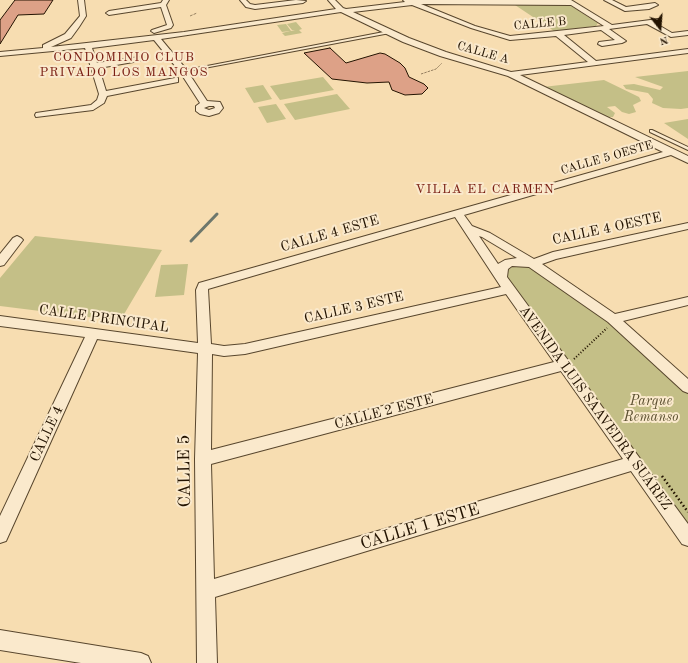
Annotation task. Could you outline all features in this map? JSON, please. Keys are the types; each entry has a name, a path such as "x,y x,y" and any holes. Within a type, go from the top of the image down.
{"street":[{"path":"39,51 68,36 81,20 83,6 81,0"},
{"path":"243,0 248,6 255,7 303,1"},
{"name":"CALLE A","path":"331,0 343,10 406,40 443,54 511,74 688,51"},
{"path":"607,0 625,9 655,5"},
{"path":"0,54 75,48 156,38 409,1 569,1 611,27"},
{"name":"CALLE B","path":"409,1 473,27 505,38 514,39 658,21"},
{"path":"108,13 165,2 170,22 169,27 120,35"},
{"path":"648,22 671,35 688,33"},
{"path":"602,28 622,41 602,44"},
{"path":"558,34 594,63"},
{"path":"68,36 68,41 75,48"},
{"path":"156,38 183,71 205,104"},
{"path":"38,115 93,107 101,101 103,94 88,46"},
{"path":"94,66 139,59"},
{"path":"511,74 688,160"},
{"path":"103,94 175,80"},
{"name":"CALLE 5 OESTE","path":"458,214 674,153"},
{"name":"AVENIDA LUIS SAAVEDRA SUÁREZ","path":"458,214 505,283 569,360 634,463 688,538"},
{"name":"CALLE 4 ESTE","path":"210,283 458,214"},
{"name":"CALLE 4 OESTE","path":"534,264 553,256 688,226"},
{"path":"470,230 486,235 534,264 613,319 688,387"},
{"path":"0,262 17,240"},
{"path":"505,283 502,267 509,263 518,262 534,264"},
{"name":"CALLE 5","path":"208,663 204,459 205,349 202,288 210,283"},
{"name":"CALLE 3 ESTE","path":"205,349 224,351 245,349 505,283"},
{"path":"613,319 688,301"},
{"name":"CALLE PRINCIPAL","path":"0,321 205,349"},
{"name":"CALLE 4","path":"0,535 93,333"},
{"name":"CALLE 2 ESTE","path":"204,459 569,360"},
{"name":"CALLE 1 ESTE","path":"206,591 634,463"},
{"path":"0,640 141,663"}],"lane":[{"path":"183,71 388,32"},
{"path":"651,131 688,150"},
{"path":"674,153 688,150"}],"path":[{"path":"190,16 197,13"},
{"path":"421,74 436,69 446,61"},
{"path":"569,360 608,326 613,319"},
{"path":"660,474 688,512"}],"green space":[{"path":"512,3 568,4 598,23 596,26 554,31"},
{"path":"296,22 302,29 299,30 302,33 285,36 282,33 290,31 282,32 277,25 286,24 291,31 295,30 292,30 287,24"},
{"path":"688,71 688,108 663,108 652,103 653,99 648,93 626,89 623,85 634,84 660,90 663,87 635,77"},
{"path":"323,77 334,90 280,100 270,86"},
{"path":"604,80 639,97 641,101 633,105 636,112 629,114 622,112 615,106 607,107 615,113 613,117 604,117 543,87"},
{"path":"263,85 272,99 254,103 245,88"},
{"path":"337,94 350,109 295,120 284,104"},
{"path":"276,104 286,119 267,123 258,107"},
{"path":"688,119 688,139 664,123"},
{"path":"35,236 162,250 120,321 0,306 0,278"},
{"path":"188,264 184,295 155,297 161,265"},
{"name":"Parque Remanso","path":"520,265 529,267 539,273 622,332 688,393 688,524 510,281 507,276 507,271 513,266"}],"building":[{"path":"15,0 53,0 44,14 18,15 0,44 0,20"},
{"path":"330,48 346,63 380,53 385,54 400,63 405,68 409,77 424,84 428,88 422,94 405,95 392,90 389,82 367,83 332,79 304,53"}],"waterway":[{"path":"191,241 217,214"}],"district":[{"name":"CONDOMINIO CLUB PRIVADO LOS MANGOS","path":"124,66"},
{"name":"VILLA EL CARMEN","path":"485,190"}]}
